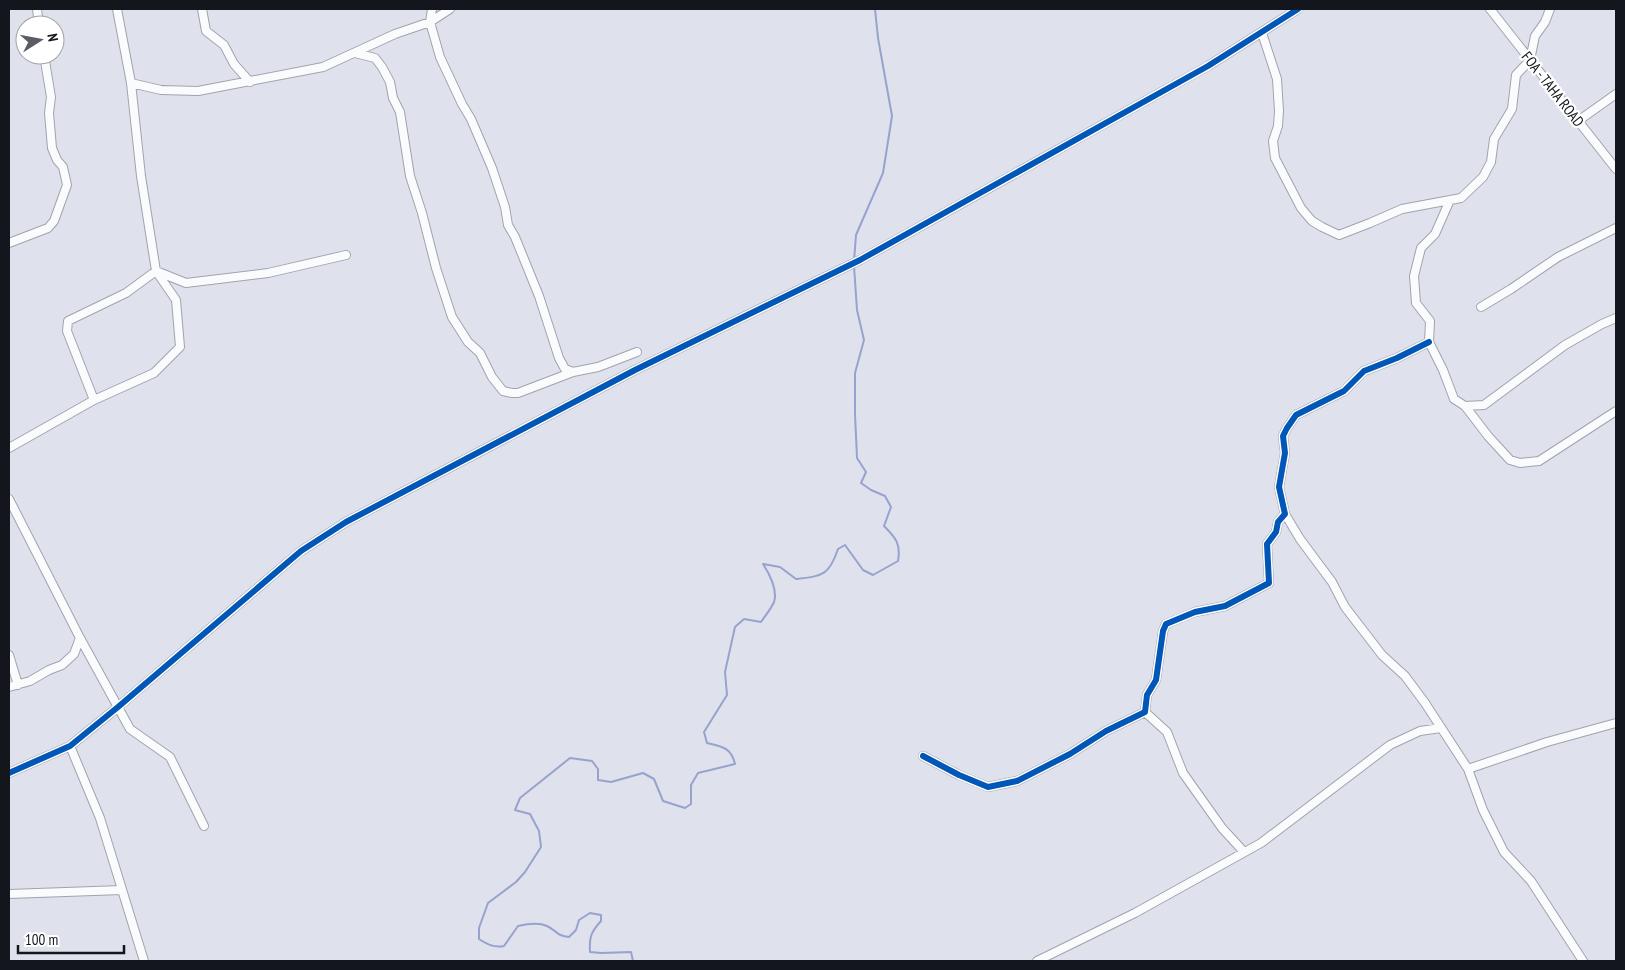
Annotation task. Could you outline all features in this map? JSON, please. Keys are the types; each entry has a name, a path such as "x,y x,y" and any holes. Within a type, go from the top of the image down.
{"street":[{"path":"9,448 94,400 154,372 180,347 176,300 156,271 141,176 131,83 116,9"},
{"path":"202,9 206,31 224,45 234,64 250,82"},
{"path":"432,9 430,22 440,56 471,119 492,168 508,225 515,237 539,296 559,358 565,369 574,372"},
{"path":"131,83 161,90 198,91 323,68 396,34 430,22 450,9"},
{"path":"9,773 70,746 301,551 346,522 593,392 860,260 1200,70 1298,9"},
{"name":"FOA - TAHA ROAD","path":"1490,9 1616,169"},
{"path":"1262,33 1278,79 1278,126 1273,141 1275,158 1301,208 1312,221 1322,228 1339,235 1370,224 1402,209 1461,198 1484,176 1491,162 1494,139 1512,109 1516,75 1530,60 1535,36 1545,22 1550,9"},
{"path":"354,53 375,58 390,82 393,98 400,112 410,176 452,317 468,342 480,353 492,377 503,391 518,392 574,372 598,367 637,352"},
{"path":"9,243 48,228 54,221 67,185 64,168 57,160 52,148 49,113 51,98 46,65"},
{"path":"1578,121 1616,94"},
{"path":"1450,200 1435,234 1421,248 1414,276 1416,303 1430,321 1428,342 1443,370 1454,400 1465,406 1510,460 1520,463 1539,461 1616,411"},
{"path":"1481,307 1558,257 1616,228"},
{"path":"156,271 186,283 268,273 346,255"},
{"path":"94,400 67,331 68,321 126,293 156,271"},
{"path":"1465,406 1484,405 1565,345 1616,318"},
{"path":"1428,342 1397,358 1364,371 1344,391 1296,415 1283,436 1285,453 1279,487 1286,514 1304,545 1332,582 1345,607 1382,655 1405,676 1425,703 1468,769 1483,810 1504,852 1531,881 1583,961"},
{"path":"9,499 80,638 130,729 170,757 204,826"},
{"path":"1145,712 1147,696 1156,680 1163,630 1166,624 1195,612 1225,606 1269,583 1267,544 1276,532 1278,522 1286,514"},
{"path":"9,687 30,681 62,665 74,654 80,638"},
{"path":"9,655 18,685"},
{"path":"923,756 959,775 988,787 1017,781 1070,754 1106,731 1145,712"},
{"path":"1145,712 1167,732 1183,773 1222,828 1244,852"},
{"path":"1468,769 1547,742 1616,724"},
{"path":"1037,961 1135,913 1261,843 1390,745 1420,731 1441,728"},
{"path":"70,746 100,818 144,961"},
{"path":"9,894 122,890"}],"waterway":[{"path":"854,261 856,235 883,173 892,116 878,38 875,9"},
{"path":"633,961 631,952 590,952 591,935 601,921 601,915 590,913 579,920 576,930 569,937 559,934 547,926 532,924 518,926 504,946 491,945 479,939 479,928 488,903 516,882 525,872 541,847 539,831 530,814 515,810 520,798 570,758 592,761 598,769 598,780 611,782 643,773 654,779 663,801 685,808 691,804 691,785 698,773 735,764 728,751 707,743 704,732 727,695 725,672 735,627 744,619 761,622 774,602 774,587 763,564 780,567 796,579 812,577 828,570 838,549 845,545 863,570 873,575 898,561 899,550 897,542 884,526 891,507 885,496 861,483 866,472 857,458 855,373 864,340 857,310 854,266"}],"cycle path":[{"path":"9,773 70,746 301,551 346,522 635,370 860,260 1208,66 1298,9"},
{"path":"923,756 959,775 988,787 1017,781 1070,754 1106,731 1145,712 1147,695 1156,680 1163,631 1166,624 1195,612 1225,606 1269,583 1267,544 1276,532 1278,522 1285,514 1279,487 1285,453 1283,436 1296,415 1344,391 1364,371 1397,358 1429,342"}]}
